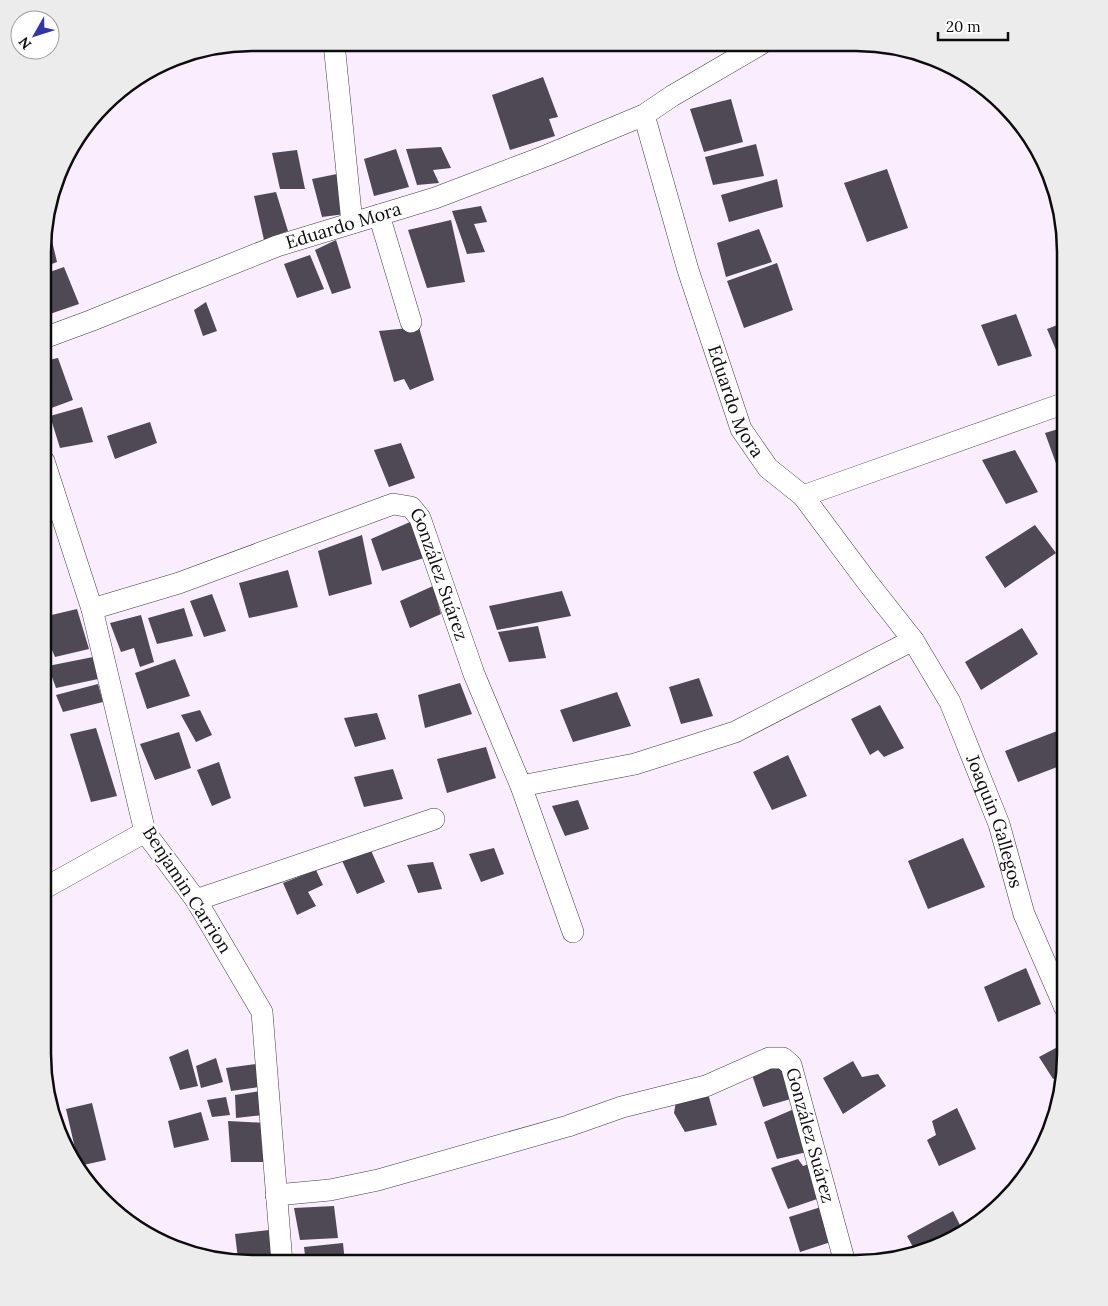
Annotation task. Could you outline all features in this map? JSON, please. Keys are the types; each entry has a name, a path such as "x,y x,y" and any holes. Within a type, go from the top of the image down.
{"street":[{"path":"335,51 352,223"},
{"name":"Eduardo Mora","path":"51,336 90,322 277,246 435,198 548,155 644,115 672,96 750,51"},
{"name":"Eduardo Mora","path":"644,115 688,270 741,429 768,468 803,496 868,584 914,640"},
{"path":"379,215 411,322"},
{"path":"803,496 1057,406"},
{"name":"Benjamin Carrion","path":"51,483 92,609 145,832 196,900 262,1012 281,1255"},
{"name":"González Suárez","path":"92,609 179,583 393,504 411,507 420,518 474,674 521,786 574,932"},
{"path":"521,786 635,764 735,732 914,640"},
{"name":"Joaquin Gallegos","path":"914,640 950,702 999,824 1024,914 1057,990"},
{"path":"196,900 434,819"},
{"path":"51,885 145,832"},
{"name":"González Suárez","path":"276,1195 330,1190 378,1180 568,1126 622,1107 706,1086 770,1058 783,1058 791,1065 843,1255"}],"building":[{"path":"543,77 558,117 549,119 555,136 510,150 492,95"},
{"path":"731,99 743,142 704,152 690,109"},
{"path":"756,144 764,176 713,185 705,157"},
{"path":"441,147 451,168 433,170 439,183 417,185 406,149"},
{"path":"396,149 409,187 374,196 364,159"},
{"path":"297,150 305,189 280,189 272,153"},
{"path":"887,169 908,228 867,242 844,183"},
{"path":"337,174 345,214 322,217 312,179"},
{"path":"777,179 783,207 729,222 721,195"},
{"path":"276,192 288,231 264,240 254,196"},
{"path":"481,206 487,222 474,224 485,252 467,254 452,211"},
{"path":"451,220 465,282 427,288 408,230"},
{"path":"759,229 772,262 726,277 717,243"},
{"path":"52,240 57,262 51,264"},
{"path":"336,240 351,288 332,294 315,250"},
{"path":"310,255 324,289 297,298 284,264"},
{"path":"777,263 793,310 744,328 727,281"},
{"path":"64,267 79,304 51,314 51,272"},
{"path":"206,302 217,331 203,336 194,310"},
{"path":"1016,314 1032,356 998,366 981,325"},
{"path":"1057,325 1057,352 1047,329"},
{"path":"419,327 434,380 410,390 404,379 394,382 379,331"},
{"path":"58,358 73,400 51,408 51,360"},
{"path":"82,407 93,442 60,448 51,416"},
{"path":"150,422 157,443 115,459 107,436"},
{"path":"1057,429 1057,466 1045,433"},
{"path":"401,443 415,478 389,487 374,450"},
{"path":"1015,450 1038,492 1006,504 982,460"},
{"path":"410,522 424,558 382,571 371,539"},
{"path":"1035,525 1056,553 1005,588 985,557"},
{"path":"362,535 372,584 329,596 318,551"},
{"path":"288,570 298,607 249,618 239,583"},
{"path":"433,586 441,614 410,628 400,601"},
{"path":"562,591 571,616 497,630 489,606"},
{"path":"212,594 226,631 204,637 190,601"},
{"path":"184,608 193,636 157,644 148,618"},
{"path":"77,609 89,649 55,657 51,648 51,615"},
{"path":"141,615 154,662 140,667 134,648 121,652 110,623"},
{"path":"538,626 546,658 509,662 498,632"},
{"path":"1022,628 1038,654 981,690 965,662"},
{"path":"93,657 98,679 56,688 51,674 51,665"},
{"path":"175,659 190,696 147,709 135,673"},
{"path":"699,678 713,716 681,724 669,687"},
{"path":"460,683 472,714 425,728 418,695"},
{"path":"98,684 103,702 63,712 56,695"},
{"path":"617,692 631,726 573,742 560,710"},
{"path":"880,705 904,748 884,757 878,750 870,755 851,719"},
{"path":"200,710 212,735 196,742 181,715"},
{"path":"377,713 386,739 355,747 344,718"},
{"path":"96,728 117,796 91,802 70,734"},
{"path":"1057,731 1057,767 1018,782 1005,751"},
{"path":"179,732 191,768 155,780 140,744"},
{"path":"486,747 496,778 447,793 437,759"},
{"path":"788,755 807,796 772,810 753,772"},
{"path":"219,762 231,798 212,806 197,770"},
{"path":"393,769 403,799 364,807 354,777"},
{"path":"578,800 589,829 565,836 552,806"},
{"path":"963,838 985,887 928,909 908,861"},
{"path":"369,846 385,882 357,894 340,856"},
{"path":"494,848 504,874 481,882 469,854"},
{"path":"433,862 442,889 418,893 407,865"},
{"path":"316,870 323,885 308,892 316,906 297,915 283,883"},
{"path":"1026,968 1041,1004 998,1022 984,987"},
{"path":"1057,1047 1055,1078 1053,1079 1039,1057"},
{"path":"188,1049 198,1086 180,1090 169,1057"},
{"path":"216,1058 223,1082 201,1088 196,1066"},
{"path":"853,1061 862,1077 878,1074 886,1086 843,1114 823,1078"},
{"path":"256,1064 260,1087 231,1091 226,1068"},
{"path":"771,1064 785,1070 794,1098 763,1107 752,1075"},
{"path":"707,1090 717,1125 685,1132 674,1113 676,1101"},
{"path":"260,1091 264,1115 236,1118 235,1095"},
{"path":"226,1097 230,1115 212,1117 207,1100"},
{"path":"92,1103 106,1160 85,1165 75,1149 66,1109"},
{"path":"957,1108 976,1149 939,1166 927,1140 936,1135 932,1121"},
{"path":"794,1109 807,1152 777,1159 764,1122"},
{"path":"201,1112 209,1140 174,1148 168,1121"},
{"path":"228,1121 266,1123 271,1162 231,1162"},
{"path":"798,1159 803,1166 809,1164 820,1198 788,1209 771,1168"},
{"path":"334,1206 338,1238 300,1240 294,1208"},
{"path":"821,1207 834,1241 800,1252 789,1217"},
{"path":"953,1211 960,1225 945,1234 913,1246 907,1236"},
{"path":"269,1230 274,1255 237,1254 235,1234"},
{"path":"343,1243 344,1255 305,1255 304,1247"}]}
